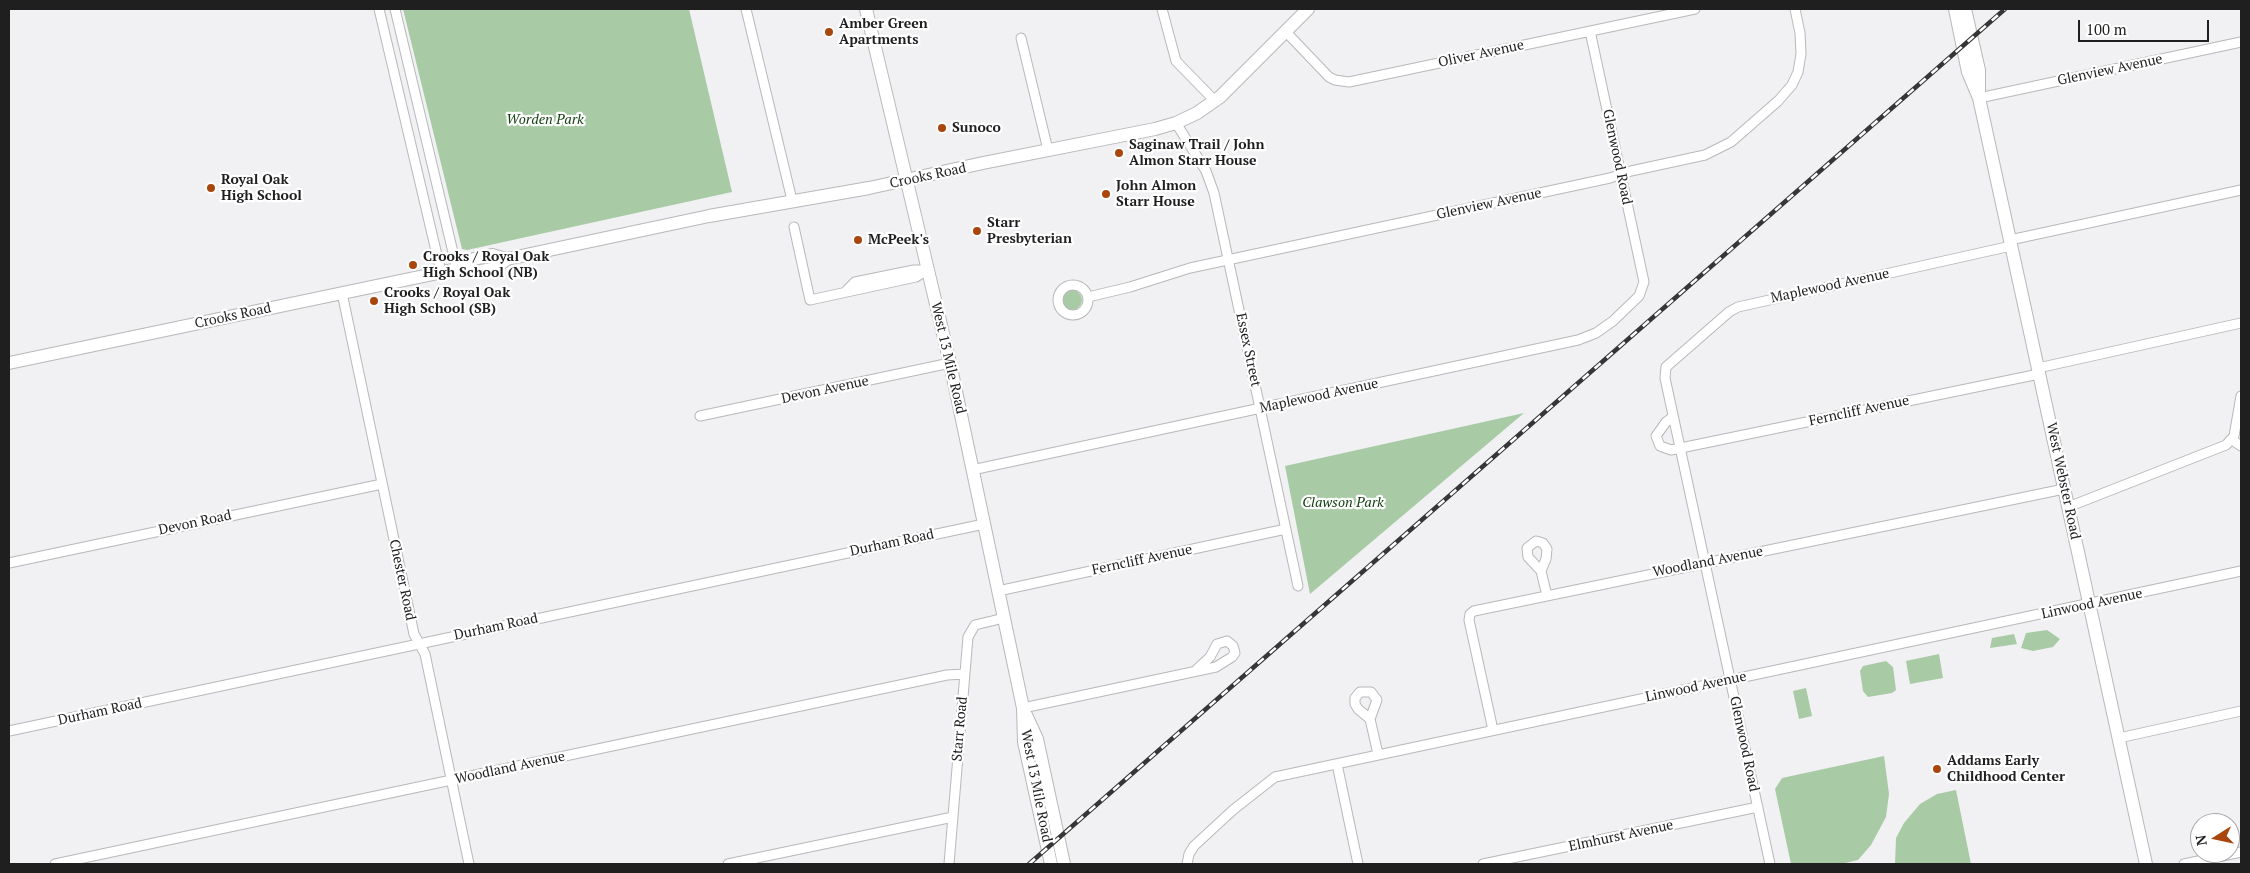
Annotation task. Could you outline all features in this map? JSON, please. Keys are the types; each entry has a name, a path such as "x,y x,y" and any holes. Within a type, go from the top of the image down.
{"main road":[{"name":"West 13 Mile Road","path":"866,9 905,180 950,363 1023,708 1024,742 1051,864"},
{"name":"West Webster Road","path":"1956,9 1968,72 1979,98 2011,243 2119,738 2143,864"},
{"name":"West Webster Road","path":"1965,9 1979,70 1979,98"},
{"name":"Crooks Road","path":"9,363 457,269 474,259 492,255 507,259 709,216 792,200 839,194 1176,123 1197,113 1215,101 1306,10"},
{"name":"West 13 Mile Road","path":"1023,708 1037,739 1064,864"}],"street":[{"path":"379,9 441,272"},
{"path":"395,9 457,269"},
{"path":"746,9 792,200"},
{"path":"1162,9 1176,61 1215,101"},
{"name":"Oliver Avenue","path":"1286,32 1329,76 1335,80 1349,82 1695,9"},
{"name":"Glenview Avenue","path":"1088,297 1130,287 1190,268 1621,175 1694,158 1718,149 1732,142 1778,101 1792,85 1800,64 1801,43 1795,9"},
{"name":"Glenwood Road","path":"1590,31 1644,282"},
{"path":"1021,38 1048,150"},
{"name":"Glenview Avenue","path":"1979,98 2241,42"},
{"path":"390,55 405,52"},
{"name":"Essex Street","path":"1176,123 1206,171 1212,186 1298,586"},
{"path":"411,141 427,144"},
{"name":"Maplewood Avenue","path":"1668,365 1729,312 1738,307 2241,190"},
{"path":"431,226 446,222"},
{"path":"794,227 810,300 847,290 855,282 914,270 927,270"},
{"name":"Maplewood Avenue","path":"972,470 1578,340 1596,333 1613,321 1639,296 1644,282"},
{"name":"Chester Road","path":"342,293 414,634 425,654 469,864"},
{"name":"Ferncliff Avenue","path":"1680,448 2038,371 2241,323"},
{"name":"Devon Avenue","path":"700,416 950,363"},
{"name":"Glenwood Road","path":"1668,365 1665,378 1770,864"},
{"path":"2068,507 2226,445 2232,440 2237,425 2241,396"},
{"path":"1674,417 1662,427 1656,439 1660,446 1668,449 1680,448"},
{"path":"2232,440 2241,446"},
{"name":"Devon Road","path":"9,563 382,484"},
{"name":"Woodland Avenue","path":"1493,730 1469,620 1470,614 1474,611 2064,489"},
{"name":"Durham Road","path":"9,731 984,524"},
{"name":"Ferncliff Avenue","path":"998,591 1286,529"},
{"path":"1541,571 1547,596"},
{"name":"Linwood Avenue","path":"1187,864 1189,854 1194,846 1271,779 1378,754 2090,605 2241,571"},
{"name":"Starr Road","path":"949,864 970,630 982,622 1004,618"},
{"path":"1023,708 1196,670"},
{"name":"Woodland Avenue","path":"55,864 937,677 965,674"},
{"path":"2119,738 2241,712"},
{"path":"1370,719 1378,754"},
{"path":"1336,764 1358,864"},
{"name":"Elmhurst Avenue","path":"1483,864 1758,807"},
{"path":"728,864 953,817"},
{"path":"2184,864 2241,852"}],"green space":[{"name":"Worden Park","path":"403,9 689,9 732,192 467,250 462,249"},
{"path":"1072,290 1079,293 1082,300 1079,307 1072,310 1065,307 1062,300 1065,293"},
{"name":"Clawson Park","path":"1524,413 1310,594 1285,466"},
{"path":"2047,630 2060,639 2053,647 2033,651 2021,648 2026,633"},
{"path":"2014,634 2017,644 1990,648 1992,638"},
{"path":"1939,654 1943,678 1910,684 1906,661"},
{"path":"1886,661 1893,667 1896,690 1892,693 1868,697 1863,691 1860,671 1863,666"},
{"path":"1806,688 1812,716 1799,719 1793,691"},
{"path":"1884,756 1889,794 1886,817 1871,845 1858,860 1845,863 1791,864 1775,789 1782,778"},
{"path":"1956,790 1971,864 1895,864 1896,838 1904,823 1920,804 1937,794"}],"railway":[{"path":"1029,864 2005,9"}],"place":[{"name":"Amber Green Apartments","path":"829,32"},
{"name":"Sunoco","path":"942,128"},
{"name":"Saginaw Trail / John Almon Starr House","path":"1119,153"},
{"name":"Royal Oak High School","path":"211,188"},
{"name":"John Almon Starr House","path":"1106,194"},
{"name":"Starr Presbyterian","path":"977,231"},
{"name":"McPeek's","path":"858,240"},
{"name":"Crooks / Royal Oak High School (NB)","path":"413,265"},
{"name":"Crooks / Royal Oak High School (SB)","path":"374,301"},
{"name":"Addams Early Childhood Center","path":"1937,769"}]}
